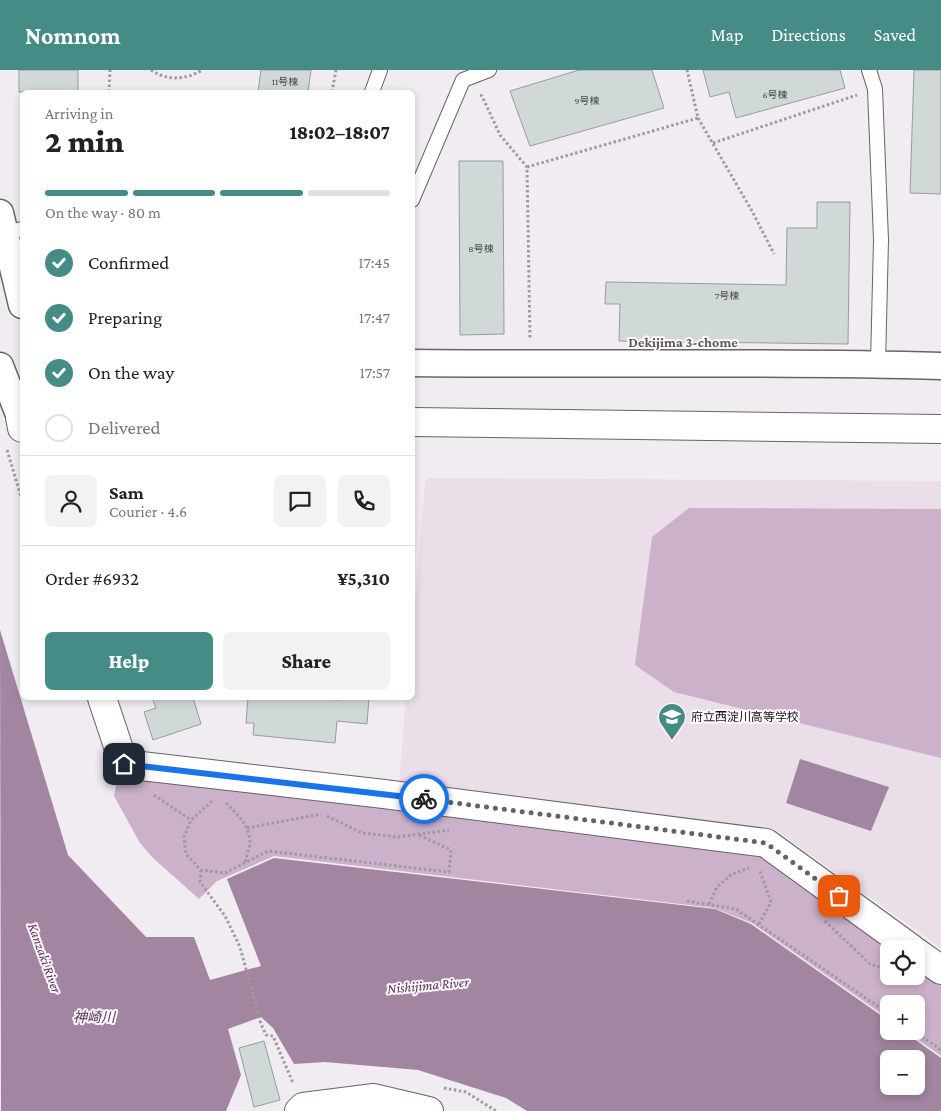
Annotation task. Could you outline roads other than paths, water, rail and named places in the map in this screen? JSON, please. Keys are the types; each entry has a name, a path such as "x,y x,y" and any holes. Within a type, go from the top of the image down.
{"street":[{"path":"9,225 20,293"},
{"path":"415,363 878,364 941,366"},
{"path":"0,366 18,427"},
{"path":"415,422 941,429"},
{"path":"103,700 124,764 384,794 766,843 900,940"},
{"path":"925,958 941,970"},
{"path":"301,1109 374,1098 429,1111"}],"lane":[{"path":"373,90 380,70"},
{"path":"415,193 463,80 488,70"},
{"path":"869,70 874,89 881,240 878,364"}],"water":[{"path":"0,630 68,855 146,937 194,937 210,980 261,966 227,879 274,858 715,909 751,924 880,1015 880,1040 916,1040 941,1058 941,1111 527,1111 506,1098 418,1070 325,1062 294,1064 273,1028 261,1017 228,1029 241,1075 226,1111 1,1111"},
{"path":"800,759 889,787 871,831 786,803"}],"place":[{"name":"府立西淀川高等学校","path":"672,741"}],"district":[{"name":"Dekijima 3-chome","path":"683,342"}],"water label":[{"name":"Kanzaki River","path":"45,958"},
{"name":"Nishijima River","path":"428,985"},
{"name":"神崎川","path":"94,1017"}]}
